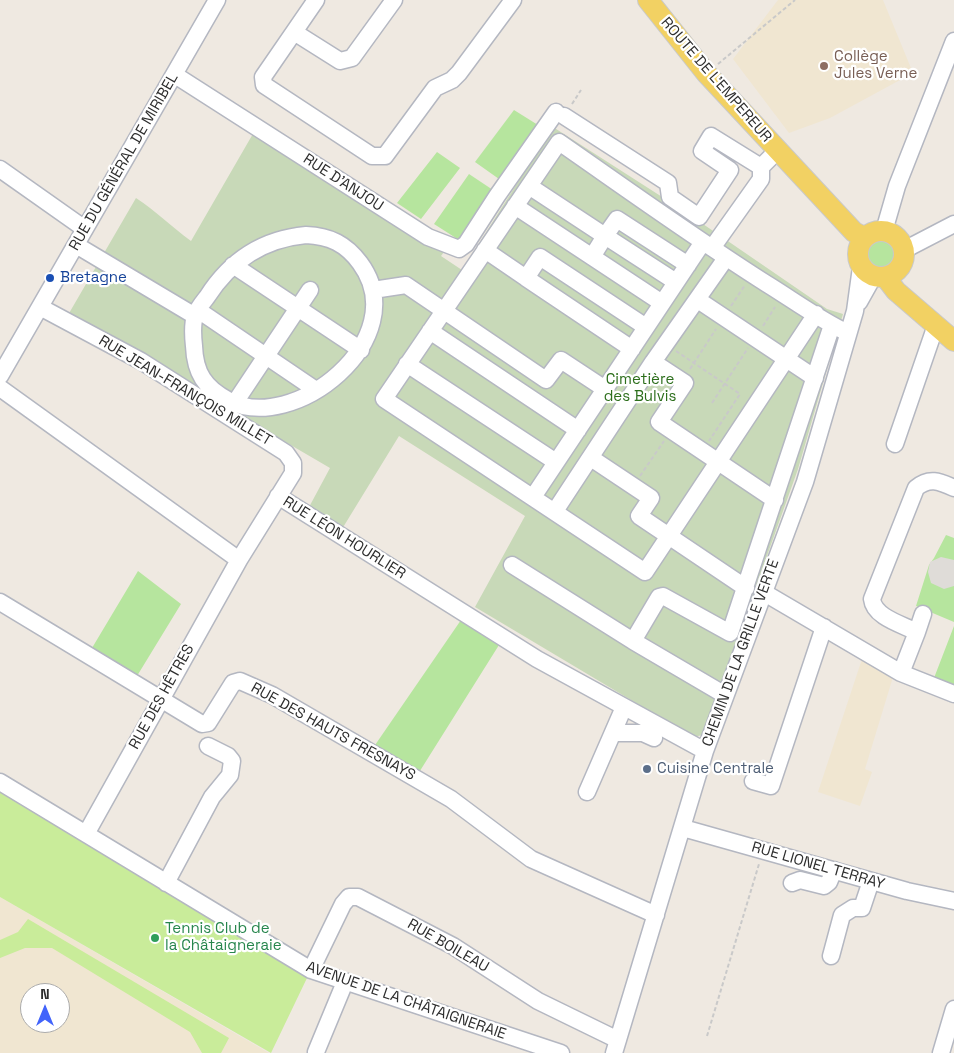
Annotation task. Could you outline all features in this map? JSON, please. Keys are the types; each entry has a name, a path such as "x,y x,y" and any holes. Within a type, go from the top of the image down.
{"main road":[{"name":"ROUTE DE L'EMPEREUR","path":"648,0 706,72 772,162 854,232 873,263 906,283 945,325 954,341"},
{"path":"877,231 884,231 897,238 904,250 904,258 873,263 877,231"}],"street":[{"name":"RUE DU GÉNÉRAL DE MIRIBEL","path":"0,376 217,0"},
{"path":"316,0 263,77 264,85 372,156 385,156 435,88 452,80 460,73 512,0"},
{"path":"294,32 340,61 352,58 394,0"},
{"path":"884,231 897,186 954,41"},
{"name":"RUE D'ANJOU","path":"175,75 428,236 459,249 466,244 497,196 564,110"},
{"path":"533,497 688,265 708,245 761,179 772,162 711,136 702,150 730,170 699,216 670,197 668,183 564,110"},
{"path":"816,314 645,572 384,399 559,142 726,258 816,314 832,325 848,333"},
{"path":"0,170 85,229"},
{"path":"530,186 676,282"},
{"path":"515,206 662,303"},
{"path":"592,257 617,219 688,265"},
{"path":"904,250 954,224"},
{"path":"295,236 325,237 339,242 353,254 367,272 374,290 371,330 361,350 342,370 316,390 296,400 268,408 254,409 234,404 211,390 201,378 194,357 197,313 216,284 233,265 255,250 275,241 295,236"},
{"path":"76,245 197,313 316,390"},
{"path":"485,250 632,349"},
{"path":"526,278 540,257 646,327"},
{"path":"555,511 653,362 726,258"},
{"name":"CHEMIN DE LA GRILLE VERTE","path":"616,1046 705,751 805,482 848,333 873,263"},
{"path":"233,265 361,350"},
{"path":"374,290 406,285 546,380 561,360 605,389"},
{"path":"234,404 310,290"},
{"path":"698,300 815,378"},
{"name":"RUE JEAN-FRANÇOIS MILLET","path":"40,306 141,361 286,453 293,462 293,473 278,496"},
{"path":"633,641 659,597 663,596 730,633 832,325"},
{"path":"894,444 945,325"},
{"path":"430,331 578,430"},
{"path":"653,362 685,383 659,422 775,500"},
{"path":"407,364 556,462"},
{"path":"0,388 239,560"},
{"path":"591,458 651,498 639,516 746,588"},
{"path":"917,632 879,613 873,606 872,598 916,488 925,481 939,481 954,488"},
{"name":"RUE LÉON HOURLIER","path":"239,560 278,496 537,659 705,751"},
{"name":"RUE DES HÊTRES","path":"86,834 239,560"},
{"path":"512,565 725,696"},
{"path":"764,592 901,673 954,694"},
{"name":"RUE DES HAUTS FRESNAYS","path":"0,602 202,724 208,723 233,683 240,681 272,696 451,799 531,859 656,915"},
{"path":"901,673 923,614"},
{"path":"753,781 771,786 824,627"},
{"path":"587,792 624,707"},
{"path":"613,733 643,733 654,738"},
{"path":"166,883 212,797 230,775 232,761 228,756 208,746"},
{"name":"AVENUE DE LA CHÂTAIGNERAIE","path":"0,782 311,970 524,1047 561,1053"},
{"name":"RUE LIONEL TERRAY","path":"683,828 907,892 954,901"},
{"path":"792,883 800,880 824,886 829,882 834,870"},
{"path":"831,956 842,915 853,908 862,908 871,881"},
{"name":"RUE BOILEAU","path":"311,970 343,904 349,896 358,898 453,946 538,1001 616,1046"},
{"path":"316,1052 345,982"},
{"path":"941,1053 954,1009"}],"path":[{"path":"714,68 795,0"},
{"path":"564,110 581,90"},
{"path":"666,344 740,394 703,451"},
{"path":"634,486 671,430"},
{"path":"708,1036 764,850"}],"shaded area":[{"name":"Collège Jules Verne","path":"778,0 883,0 913,73 830,118 789,133 733,59"},
{"path":"941,557 954,560 954,586 944,589 931,583 928,572 930,562"},
{"path":"862,659 893,677 865,769 872,772 860,806 818,792"},
{"path":"0,897 269,1053 0,1053"}],"green space":[{"path":"514,110 538,125 499,179 475,162"},
{"name":"Cimetière des Bulvis","path":"553,127 684,211 827,309 843,314 798,469 703,735 693,737 475,607 525,516 399,436 342,529 308,509 330,468 68,315 136,198 191,241 254,132 444,252 441,256 462,270"},
{"path":"437,152 460,168 421,219 397,203"},
{"path":"469,174 493,190 459,240 434,224"},
{"path":"882,239 888,240 896,248 896,260 888,268 882,269 876,268 868,260 867,254 868,248 876,240"},
{"path":"946,535 954,538 954,622 916,606 929,565"},
{"path":"138,571 181,604 137,676 92,648"},
{"path":"461,620 499,645 418,774 373,748"},
{"path":"954,626 954,686 934,678"},
{"name":"Tennis Club de la Châtaigneraie","path":"0,792 307,978 271,1053 0,897"},
{"path":"28,919 229,1038 221,1053 202,1053 190,1032 52,948 25,948 0,958 0,940 18,932"}],"place":[{"name":"Collège Jules Verne","path":"824,66"},
{"name":"Bretagne","path":"50,278"},
{"name":"Cuisine Centrale","path":"647,769"},
{"name":"Tennis Club de la Châtaigneraie","path":"155,938"}]}
